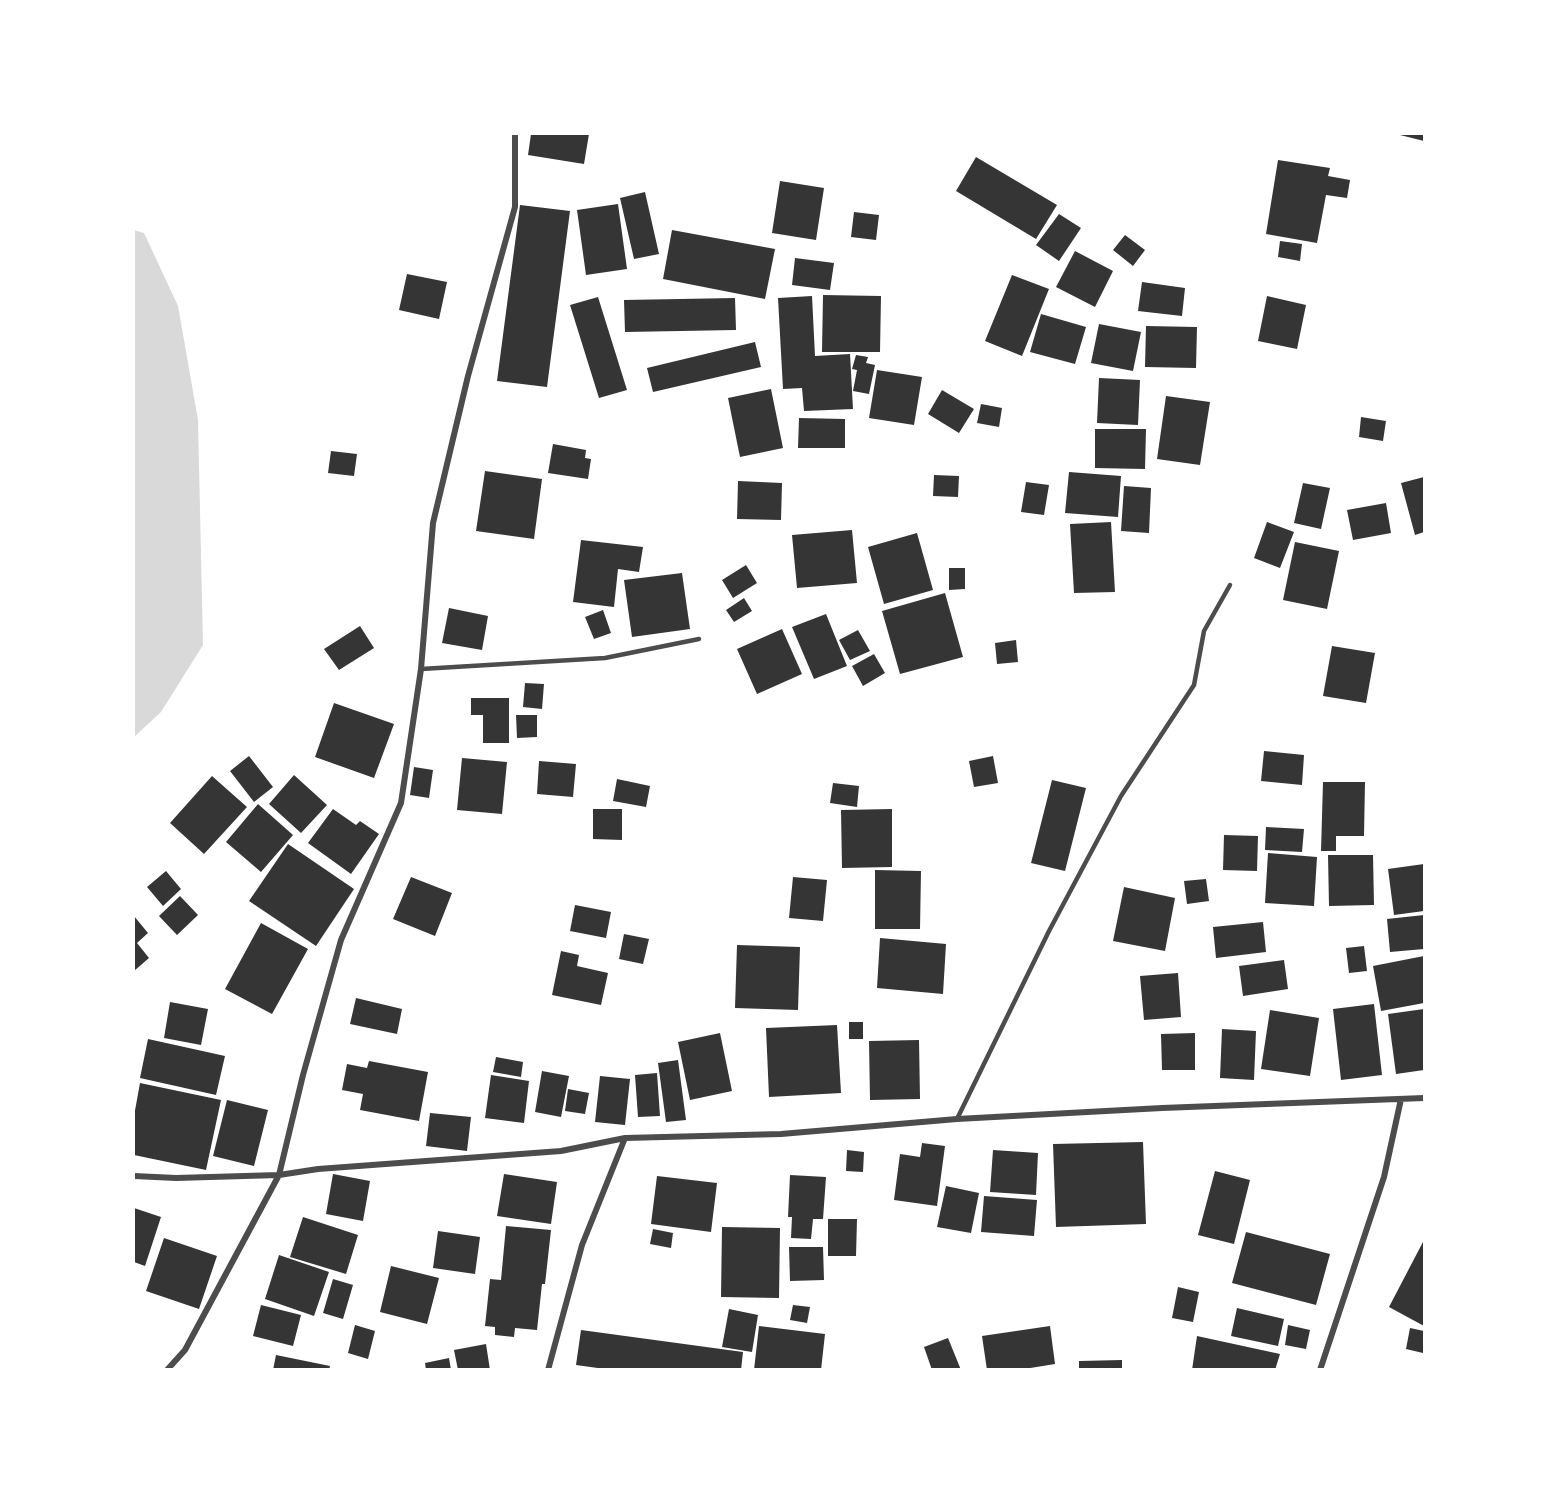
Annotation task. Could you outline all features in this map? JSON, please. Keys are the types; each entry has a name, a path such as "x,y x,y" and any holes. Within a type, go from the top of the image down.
{"street":[{"path":"167,1370 185,1350 279,1175 303,1075 341,940 401,803 421,669 433,523 468,376 515,207 515,134"},
{"path":"134,1176 176,1178 279,1175 318,1168 561,1151 625,1138 781,1134 957,1119 1425,1098"},
{"path":"1320,1370 1384,1177 1401,1100"},
{"path":"548,1370 582,1245 625,1138"}],"lane":[{"path":"957,1119 1049,931 1116,806 1194,685 1204,631 1230,585"},
{"path":"421,669 605,658 699,639"}],"shaded area":[{"path":"134,230 144,233 178,306 198,420 203,645 161,712 134,737"}],"building":[{"path":"531,134 589,134 584,164 528,155"},
{"path":"1396,134 1424,134 1424,141"},
{"path":"976,157 1057,205 1036,239 956,191"},
{"path":"1278,160 1330,168 1328,176 1350,180 1347,198 1326,195 1317,243 1266,234"},
{"path":"780,181 824,188 816,240 772,233"},
{"path":"645,192 659,254 634,259 620,198"},
{"path":"618,204 627,269 586,275 577,210"},
{"path":"520,205 570,211 547,387 497,381"},
{"path":"854,212 879,215 876,240 851,237"},
{"path":"1059,214 1081,228 1059,261 1036,245"},
{"path":"672,230 775,249 765,299 663,279"},
{"path":"1125,235 1145,250 1133,266 1113,250"},
{"path":"1280,241 1302,244 1300,261 1278,257"},
{"path":"1075,251 1113,271 1095,307 1056,287"},
{"path":"795,258 834,263 830,290 792,285"},
{"path":"407,274 447,282 439,319 399,310"},
{"path":"1012,275 1049,289 1022,356 985,341"},
{"path":"1142,282 1185,288 1182,316 1138,311"},
{"path":"823,295 881,296 880,352 822,352"},
{"path":"812,296 815,356 850,354 853,409 804,411 802,388 783,389 778,298"},
{"path":"1267,296 1306,305 1297,349 1258,341"},
{"path":"598,297 627,390 599,398 570,305"},
{"path":"735,298 736,330 625,332 624,300"},
{"path":"1041,314 1086,327 1075,364 1030,352"},
{"path":"1099,324 1141,332 1133,371 1091,363"},
{"path":"1146,326 1197,327 1196,368 1145,367"},
{"path":"755,342 761,367 653,392 647,368"},
{"path":"856,355 868,357 866,363 875,365 869,394 853,391 857,370 852,369"},
{"path":"877,370 922,377 914,425 869,418"},
{"path":"1099,378 1140,380 1138,425 1097,423"},
{"path":"771,389 783,448 740,457 728,398"},
{"path":"942,390 974,409 959,433 928,414"},
{"path":"1166,396 1210,402 1200,465 1157,459"},
{"path":"981,404 1002,408 999,427 977,423"},
{"path":"1361,417 1386,421 1383,441 1359,437"},
{"path":"799,418 845,419 845,448 798,448"},
{"path":"1095,429 1146,429 1145,469 1095,468"},
{"path":"553,444 586,450 585,458 591,459 588,479 548,473"},
{"path":"331,451 357,454 354,476 328,473"},
{"path":"485,471 542,479 534,539 476,531"},
{"path":"1069,472 1121,476 1118,517 1065,513"},
{"path":"934,475 959,476 958,497 933,496"},
{"path":"1424,477 1424,532 1415,535 1401,483"},
{"path":"738,481 782,483 781,520 737,519"},
{"path":"1026,482 1049,485 1044,515 1021,512"},
{"path":"1303,483 1330,488 1321,529 1294,523"},
{"path":"1124,486 1151,488 1149,533 1121,531"},
{"path":"1386,503 1391,533 1353,540 1347,510"},
{"path":"1111,522 1115,592 1074,593 1070,524"},
{"path":"1267,522 1294,532 1280,568 1254,558"},
{"path":"852,530 857,583 797,588 792,535"},
{"path":"917,533 933,590 884,604 868,547"},
{"path":"581,540 643,547 639,572 618,569 614,607 573,602"},
{"path":"1295,542 1339,551 1327,609 1283,600"},
{"path":"746,565 757,583 733,598 722,580"},
{"path":"949,568 965,568 965,589 949,590"},
{"path":"682,573 690,629 632,637 624,580"},
{"path":"945,593 963,657 900,674 882,611"},
{"path":"744,598 752,611 734,622 726,610"},
{"path":"449,608 488,616 482,650 442,643"},
{"path":"603,610 611,633 594,639 585,617"},
{"path":"826,614 847,666 814,679 792,627"},
{"path":"360,626 374,648 339,670 324,649"},
{"path":"782,629 802,674 757,694 737,649"},
{"path":"858,630 870,651 850,660 839,640"},
{"path":"1016,640 1018,662 997,664 995,643"},
{"path":"1332,646 1375,653 1366,703 1323,696"},
{"path":"874,654 885,673 863,686 852,666"},
{"path":"525,683 544,684 542,709 523,707"},
{"path":"471,698 509,698 509,743 483,743 483,715 471,715"},
{"path":"334,703 394,724 374,778 315,757"},
{"path":"516,715 537,715 537,737 517,738"},
{"path":"1264,751 1304,755 1302,785 1261,781"},
{"path":"249,756 273,787 254,802 230,771"},
{"path":"993,756 998,783 974,787 969,761"},
{"path":"462,758 507,762 502,814 457,810"},
{"path":"539,761 576,764 573,797 537,794"},
{"path":"414,767 433,770 429,798 410,795"},
{"path":"294,775 327,805 301,833 269,804"},
{"path":"212,776 247,807 204,854 170,823"},
{"path":"617,779 650,786 646,807 613,801"},
{"path":"1052,780 1086,788 1065,871 1031,863"},
{"path":"1323,782 1365,782 1364,836 1336,836 1336,851 1321,851"},
{"path":"833,783 859,786 857,807 830,803"},
{"path":"258,804 293,835 261,872 226,842"},
{"path":"333,809 356,825 360,821 379,834 351,874 308,843"},
{"path":"593,809 622,809 622,840 593,839"},
{"path":"892,809 892,867 842,868 841,810"},
{"path":"1266,827 1304,829 1302,852 1265,850"},
{"path":"1224,835 1258,836 1257,871 1223,870"},
{"path":"288,844 354,889 316,946 249,901"},
{"path":"1268,853 1317,857 1314,906 1265,903"},
{"path":"1328,855 1373,855 1374,905 1329,906"},
{"path":"1424,864 1424,911 1394,915 1388,869"},
{"path":"875,870 921,871 920,929 875,929"},
{"path":"166,871 181,889 163,906 147,887"},
{"path":"411,877 452,893 435,936 393,919"},
{"path":"793,877 827,880 823,921 789,918"},
{"path":"1206,879 1209,901 1187,904 1184,881"},
{"path":"1124,887 1175,898 1165,951 1113,941"},
{"path":"180,896 198,915 177,935 159,916"},
{"path":"575,905 611,912 606,938 570,931"},
{"path":"1424,915 1424,949 1390,952 1387,919"},
{"path":"134,916 148,933 137,943 149,958 134,971"},
{"path":"1263,922 1266,952 1216,958 1213,927"},
{"path":"261,923 308,949 272,1014 225,989"},
{"path":"624,934 649,939 643,964 619,959"},
{"path":"880,938 946,944 943,994 877,988"},
{"path":"737,945 800,947 798,1010 735,1008"},
{"path":"1364,946 1367,971 1349,973 1346,948"},
{"path":"561,951 579,955 577,966 608,973 601,1005 552,995"},
{"path":"1424,956 1424,1003 1381,1011 1373,966"},
{"path":"1284,960 1288,989 1243,996 1239,966"},
{"path":"1178,973 1181,1017 1144,1020 1140,976"},
{"path":"356,998 402,1009 397,1034 350,1024"},
{"path":"170,1002 208,1009 201,1045 164,1038"},
{"path":"1374,1004 1382,1075 1341,1080 1333,1009"},
{"path":"1424,1009 1424,1070 1396,1074 1388,1014"},
{"path":"1270,1010 1319,1018 1310,1076 1261,1069"},
{"path":"849,1022 863,1022 863,1039 849,1039"},
{"path":"837,1025 841,1093 769,1097 766,1028"},
{"path":"1222,1029 1256,1031 1254,1080 1220,1078"},
{"path":"720,1033 732,1091 690,1100 678,1042"},
{"path":"1195,1033 1195,1070 1162,1070 1161,1034"},
{"path":"148,1039 225,1056 216,1095 140,1078"},
{"path":"919,1040 920,1099 870,1100 869,1041"},
{"path":"496,1057 523,1062 521,1077 493,1072"},
{"path":"678,1060 686,1120 666,1122 658,1063"},
{"path":"369,1061 428,1072 419,1121 360,1110 363,1094 342,1090 347,1064 367,1068"},
{"path":"542,1071 569,1076 561,1117 535,1112"},
{"path":"657,1073 660,1116 638,1117 635,1075"},
{"path":"491,1075 529,1081 524,1123 485,1118"},
{"path":"600,1076 630,1079 625,1125 595,1122"},
{"path":"140,1083 221,1100 206,1170 134,1155 134,1116"},
{"path":"568,1089 589,1093 585,1114 565,1111"},
{"path":"227,1100 268,1110 254,1166 213,1156"},
{"path":"430,1113 471,1117 467,1151 426,1146"},
{"path":"1143,1142 1146,1224 1056,1227 1053,1144"},
{"path":"922,1143 945,1146 937,1206 894,1200 900,1154 920,1157"},
{"path":"847,1150 864,1152 863,1172 846,1171"},
{"path":"993,1150 1038,1153 1036,1195 990,1192"},
{"path":"1215,1171 1250,1180 1234,1244 1198,1235"},
{"path":"333,1174 370,1181 363,1221 326,1214"},
{"path":"504,1174 557,1182 551,1224 497,1216"},
{"path":"790,1175 826,1177 823,1219 813,1219 811,1239 791,1238 792,1217 788,1217"},
{"path":"657,1176 717,1183 711,1232 651,1224"},
{"path":"946,1186 979,1193 971,1233 937,1227"},
{"path":"984,1196 1037,1200 1034,1236 981,1232"},
{"path":"134,1208 161,1217 145,1266 134,1262"},
{"path":"303,1217 358,1235 346,1274 290,1257"},
{"path":"828,1219 857,1219 856,1256 828,1256"},
{"path":"506,1226 551,1230 537,1330 515,1328 514,1337 495,1335 495,1327 485,1326 490,1279 501,1280"},
{"path":"722,1227 780,1228 779,1298 721,1297"},
{"path":"653,1229 673,1233 671,1248 650,1244"},
{"path":"438,1231 480,1237 475,1274 433,1268"},
{"path":"1246,1232 1330,1254 1316,1305 1232,1283"},
{"path":"164,1238 217,1256 199,1309 146,1291"},
{"path":"1424,1240 1424,1326 1389,1307"},
{"path":"789,1247 823,1247 824,1280 790,1281"},
{"path":"279,1255 329,1272 314,1316 265,1299"},
{"path":"391,1266 439,1278 427,1324 380,1312"},
{"path":"333,1279 353,1285 343,1319 323,1313"},
{"path":"1178,1287 1199,1292 1193,1322 1172,1318"},
{"path":"261,1305 301,1315 293,1346 253,1336"},
{"path":"793,1305 810,1307 807,1323 790,1320"},
{"path":"1237,1308 1284,1319 1278,1346 1231,1336"},
{"path":"729,1309 758,1315 752,1352 722,1347"},
{"path":"355,1325 375,1331 368,1359 348,1353"},
{"path":"1288,1325 1310,1330 1306,1349 1285,1345"},
{"path":"759,1326 825,1334 821,1370 754,1370"},
{"path":"1050,1326 1055,1364 1018,1370 987,1370 982,1336"},
{"path":"1410,1328 1424,1331 1423,1353 1406,1349"},
{"path":"581,1330 743,1352 741,1370 612,1370 576,1365"},
{"path":"1197,1336 1280,1354 1275,1370 1192,1370"},
{"path":"948,1338 961,1370 932,1370 924,1347"},
{"path":"486,1344 490,1370 458,1370 454,1350"},
{"path":"276,1355 330,1366 329,1370 273,1370"},
{"path":"449,1358 451,1370 426,1370 425,1363"},
{"path":"1122,1360 1122,1370 1079,1370 1079,1361"}]}
